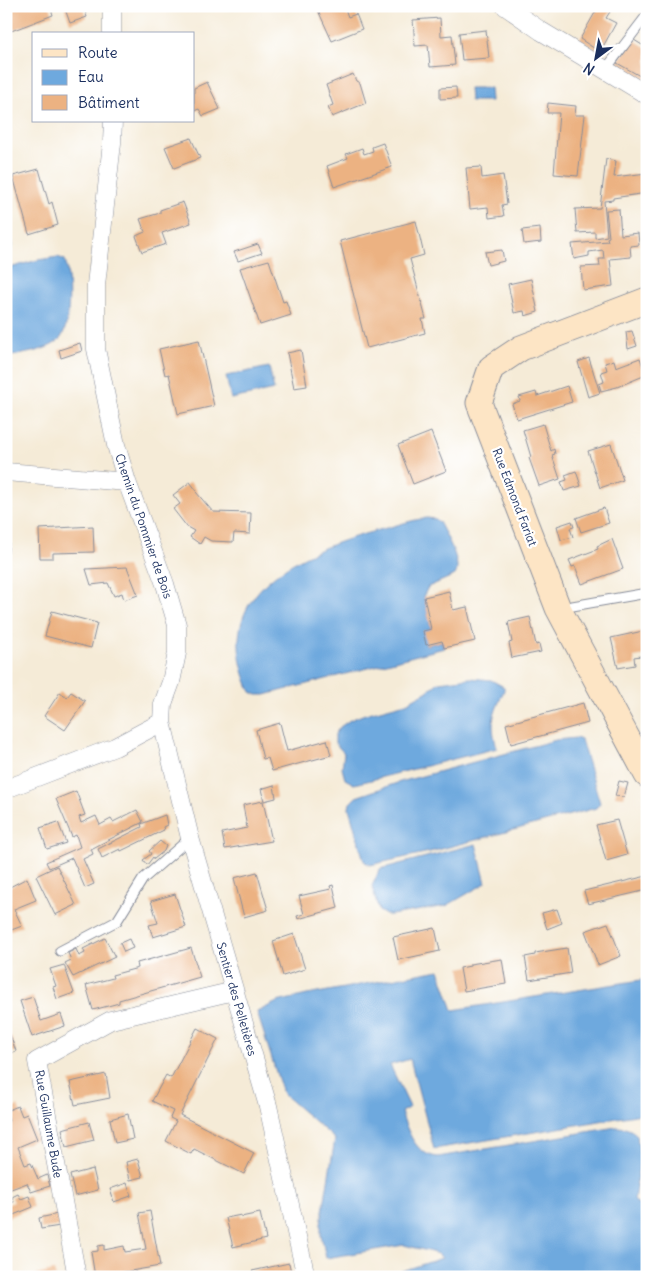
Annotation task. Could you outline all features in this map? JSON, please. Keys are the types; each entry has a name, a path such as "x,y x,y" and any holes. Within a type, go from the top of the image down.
{"street":[{"path":"112,6 112,32"},
{"path":"506,6 647,95"},
{"name":"Chemin du Pommier de Bois","path":"113,122 96,285 96,349 116,445 127,482 165,584 177,626 177,653 171,682 163,704 162,722"},
{"name":"Rue Edmond Fariat","path":"647,300 521,348 491,368 479,403 558,608 647,775"},
{"path":"6,472 127,482"},
{"path":"6,789 115,747 162,722"},
{"name":"Sentier des Pelletières","path":"162,722 190,838 268,1106 306,1277"},
{"name":"Rue Guillaume Bude","path":"77,1277 37,1061 112,1020 234,991"}],"lane":[{"path":"605,70 647,14"},
{"path":"558,608 647,593"},
{"path":"60,951 117,921 143,879 190,838"}],"water":[{"path":"469,88 490,88 491,101 470,101"},
{"path":"6,223 13,246 6,254"},
{"path":"58,257 65,260 69,290 68,315 63,335 58,341 47,347 34,352 6,357 6,269 38,260"},
{"path":"269,367 274,390 231,399 226,376"},
{"path":"427,518 436,519 439,522 457,563 455,575 428,587 424,595 431,629 426,645 442,641 444,648 265,695 257,695 251,692 240,657 240,628 250,603 268,582 291,564 319,550 349,539"},
{"path":"470,678 491,680 504,687 493,724 497,748 359,783 354,784 345,779 342,768 344,753 335,743 335,734 340,727 350,720 365,714 406,703 439,682"},
{"path":"576,738 581,740 600,803 596,808 434,851 370,865 364,861 349,808 350,803 356,797 400,782 556,740"},
{"path":"476,844 486,883 446,906 391,915 386,915 379,911 372,886 380,869"},
{"path":"439,970 453,1010 647,979 647,1113 434,1149 410,1059 390,1065 410,1107 401,1112 410,1134 418,1147 430,1155 438,1157 616,1127 622,1127 635,1133 637,1135 640,1159 634,1200 647,1214 647,1277 397,1277 396,1273 442,1258 438,1254 404,1245 326,1258 321,1235 321,1223 335,1139 283,1094 257,1012 277,1002 307,995"}],"building":[{"path":"6,6 50,6 53,15 6,33"},
{"path":"64,6 83,6 87,17 70,23"},
{"path":"316,6 344,6 348,17 356,14 362,29 332,41"},
{"path":"595,6 613,7 606,18 616,23 600,52 580,39 596,11 593,10"},
{"path":"440,18 441,36 452,35 455,65 430,67 428,45 415,46 413,20"},
{"path":"486,30 489,58 462,60 459,33"},
{"path":"634,40 647,48 647,80 617,63"},
{"path":"353,74 356,81 360,83 366,103 332,117 328,107 333,105 326,85"},
{"path":"207,82 220,109 203,116 199,109 195,111 195,88"},
{"path":"456,87 457,98 440,99 440,88"},
{"path":"548,103 576,106 575,115 585,115 578,176 554,174 559,113 547,113"},
{"path":"191,138 200,158 174,168 165,147"},
{"path":"383,143 392,167 334,187 327,166 348,158 346,154 362,148 364,154 373,151 372,147"},
{"path":"606,159 616,161 614,177 647,173 647,193 604,201 607,236 595,238 595,232 577,233 575,209 600,208"},
{"path":"481,167 482,178 503,175 507,204 502,205 504,216 489,218 488,207 470,209 466,168"},
{"path":"39,169 49,204 52,202 58,225 29,234 13,176"},
{"path":"183,202 191,223 162,233 166,244 142,252 136,236 145,232 140,219 160,213 160,210"},
{"path":"619,209 621,235 638,233 639,245 630,246 631,257 610,259 613,286 583,290 581,267 600,266 599,259 604,259 603,250 589,252 589,256 574,259 572,244 608,241 606,210"},
{"path":"416,221 424,255 410,259 426,319 422,319 425,333 367,348 340,241"},
{"path":"540,228 541,242 524,244 522,230"},
{"path":"258,244 262,253 238,261 234,252"},
{"path":"502,250 504,261 488,265 485,252"},
{"path":"269,260 283,302 286,301 291,315 260,325 240,268"},
{"path":"531,279 538,312 525,316 524,311 514,313 508,284"},
{"path":"632,331 637,346 628,349 626,332"},
{"path":"199,340 214,406 178,414 169,374 165,375 159,349"},
{"path":"80,343 82,351 61,358 59,350"},
{"path":"301,350 307,386 294,388 287,353"},
{"path":"589,358 600,393 588,397 578,362"},
{"path":"640,358 646,375 617,387 601,391 599,384 604,382 601,372 607,370 605,363 614,360 616,367"},
{"path":"567,386 572,402 517,419 512,404 520,401 519,397 536,392 537,396"},
{"path":"543,424 551,451 554,449 555,454 552,455 560,479 539,486 529,458 531,457 523,430"},
{"path":"431,432 446,471 413,484 398,445"},
{"path":"611,444 623,480 600,488 588,451"},
{"path":"576,471 581,486 564,491 561,482 567,480 565,475"},
{"path":"190,482 213,512 251,513 250,534 234,533 233,542 211,541 204,537 200,544 190,537 194,531 187,527 173,509 180,504 173,495"},
{"path":"604,508 609,523 581,532 576,518"},
{"path":"572,521 574,527 570,528 573,537 561,540 557,526"},
{"path":"93,526 94,552 53,553 53,558 40,558 39,529"},
{"path":"6,529 11,529 7,558 6,558"},
{"path":"612,539 623,569 582,584 575,566 572,567 569,560 598,549 597,546"},
{"path":"127,567 138,595 124,600 122,593 114,596 108,583 91,585 86,569"},
{"path":"449,591 453,610 467,607 475,641 444,648 442,641 426,645 423,631 431,629 424,597"},
{"path":"52,611 97,623 91,648 45,636"},
{"path":"530,617 536,645 539,644 541,652 512,658 509,643 512,642 508,622"},
{"path":"643,631 647,655 634,657 635,665 618,668 611,638"},
{"path":"60,692 67,697 71,692 85,701 65,730 44,716"},
{"path":"583,703 588,723 511,744 506,724"},
{"path":"280,723 287,751 327,740 331,755 272,771 268,758 263,759 256,730"},
{"path":"619,781 628,783 624,797 615,796"},
{"path":"274,785 276,798 264,801 261,789"},
{"path":"76,791 85,815 79,817 81,823 96,816 100,825 111,819 113,822 137,810 143,822 91,849 93,854 83,859 94,884 85,888 72,858 49,868 46,862 80,847 76,835 72,837 56,799"},
{"path":"263,801 272,841 225,849 222,833 247,828 243,805"},
{"path":"165,815 167,825 163,827 164,830 102,858 98,849 142,827 141,824"},
{"path":"617,820 627,855 606,861 596,825"},
{"path":"58,822 66,843 47,849 40,828"},
{"path":"160,841 166,846 164,851 154,859 153,857 147,865 143,860 151,854 149,851"},
{"path":"57,866 76,905 55,915 36,876"},
{"path":"257,872 268,910 244,917 234,878"},
{"path":"647,876 647,890 588,904 584,891"},
{"path":"27,878 36,900 14,909 22,926 6,932 6,889"},
{"path":"333,885 338,908 298,919 297,916 304,914 299,896 331,889 330,886"},
{"path":"175,894 186,927 153,937 149,925 158,923 151,901"},
{"path":"557,909 562,923 547,929 542,913"},
{"path":"608,923 621,956 598,965 585,931"},
{"path":"435,928 440,951 398,960 393,937"},
{"path":"294,934 305,969 283,976 273,941"},
{"path":"105,938 115,957 73,977 65,963 71,960 68,953 76,949 79,956 85,953 83,949"},
{"path":"129,939 133,948 124,952 120,943"},
{"path":"191,948 200,977 119,1000 119,1003 93,1010 86,985 113,978 112,975 138,968 137,963"},
{"path":"567,948 571,973 529,980 525,957 535,955 535,953"},
{"path":"502,959 506,984 464,991 460,968 470,966 470,964"},
{"path":"64,965 74,993 57,999 53,987 56,986 50,969"},
{"path":"33,997 41,1021 61,1014 65,1026 32,1037 20,1001"},
{"path":"197,1028 218,1039 180,1115 254,1153 244,1174 194,1149 191,1154 166,1141 176,1121 170,1118 173,1111 152,1101 166,1075 171,1078"},
{"path":"10,1035 16,1051 6,1055 6,1036"},
{"path":"106,1074 110,1098 75,1105 70,1082"},
{"path":"18,1106 22,1116 27,1114 37,1139 18,1147 25,1165 31,1163 38,1179 47,1175 50,1186 31,1192 27,1183 6,1191 6,1123 9,1121 6,1111"},
{"path":"128,1114 133,1139 115,1143 110,1119"},
{"path":"89,1122 94,1140 66,1147 62,1129"},
{"path":"138,1159 143,1177 130,1180 126,1162"},
{"path":"93,1169 98,1190 75,1196 70,1175"},
{"path":"127,1183 131,1196 114,1202 110,1189"},
{"path":"18,1194 21,1199 29,1196 33,1207 6,1218 6,1205 14,1202 12,1197"},
{"path":"150,1211 160,1266 95,1277 91,1252 98,1251 98,1246 104,1245 104,1250 124,1246 125,1252 146,1249 139,1213"},
{"path":"260,1213 266,1239 233,1247 226,1218"},
{"path":"58,1214 60,1226 41,1229 39,1218"},
{"path":"289,1263 292,1277 253,1277 252,1271"},
{"path":"54,1271 56,1277 30,1277 30,1276"},
{"path":"136,1272 137,1277 122,1277 121,1274"}]}
